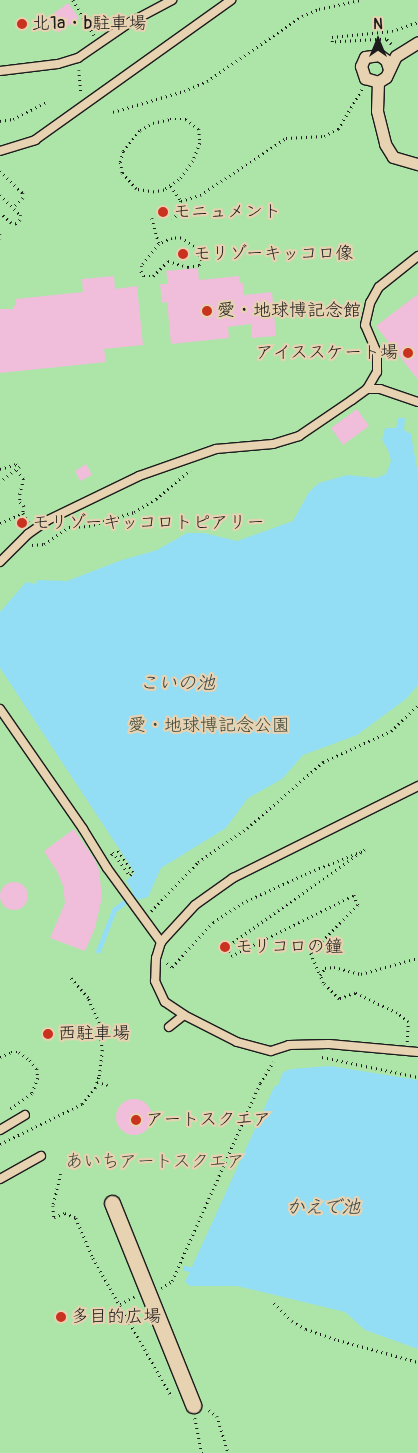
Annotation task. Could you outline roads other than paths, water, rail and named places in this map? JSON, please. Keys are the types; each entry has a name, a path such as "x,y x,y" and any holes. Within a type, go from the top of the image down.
{"street":[{"path":"367,86 386,77 389,68 398,54 418,42"},
{"path":"389,68 386,60 379,54 365,57 360,70 377,111 385,144 393,157 418,164"},
{"path":"112,1203 193,1406"}],"lane":[{"path":"0,71 58,64 78,58 129,23 172,0"},
{"path":"0,152 35,140 231,0"},
{"path":"0,562 33,530 48,520 171,463 216,449 274,444 299,436 368,389 377,372 377,353 365,325 370,303 379,287 418,256"},
{"path":"368,389 380,389 418,402"},
{"path":"0,708 161,942"},
{"path":"418,786 233,878 195,905 161,942 156,958 155,981 165,1002 236,1042 271,1051 289,1045 329,1044 418,1052"},
{"path":"169,1027 184,1014"},
{"path":"0,1130 25,1115"},
{"path":"0,1179 40,1156"}],"water":[{"name":"こいの池","path":"398,418 405,418 404,430 411,434 418,475 418,685 406,699 357,735 303,755 282,779 248,798 226,828 161,868 148,897 138,900 126,881 135,873 0,668 0,612 26,582 36,584 37,580 67,581 119,561 157,550 187,533 204,533 237,541 293,521 309,492 319,483 347,475 376,478 386,474 391,461 388,450 382,440 385,428 396,428"},
{"name":"かえで池","path":"330,1066 418,1080 418,1349 365,1330 345,1312 237,1286 190,1286 185,1282 274,1087 278,1085 283,1072 291,1069"}],"waterway":[{"path":"98,951 114,910 137,892"},
{"path":"185,1268 194,1270"}],"place":[{"name":"北1a・b駐車場","path":"22,24"},
{"name":"モニュメント","path":"163,212"},
{"name":"モリゾーキッコロ像","path":"183,254"},
{"name":"愛・地球博記念館","path":"207,311"},
{"name":"アイススケート場","path":"408,353"},
{"name":"モリゾーキッコロトピアリー","path":"22,523"},
{"name":"モリコロの鐘","path":"225,947"},
{"name":"西駐車場","path":"48,1034"},
{"name":"アートスクエア","path":"136,1120"},
{"name":"多目的広場","path":"61,1317"}],"park label":[{"name":"愛・地球博記念公園","path":"209,726"},
{"name":"あいちアートスクエア","path":"155,1162"}]}
